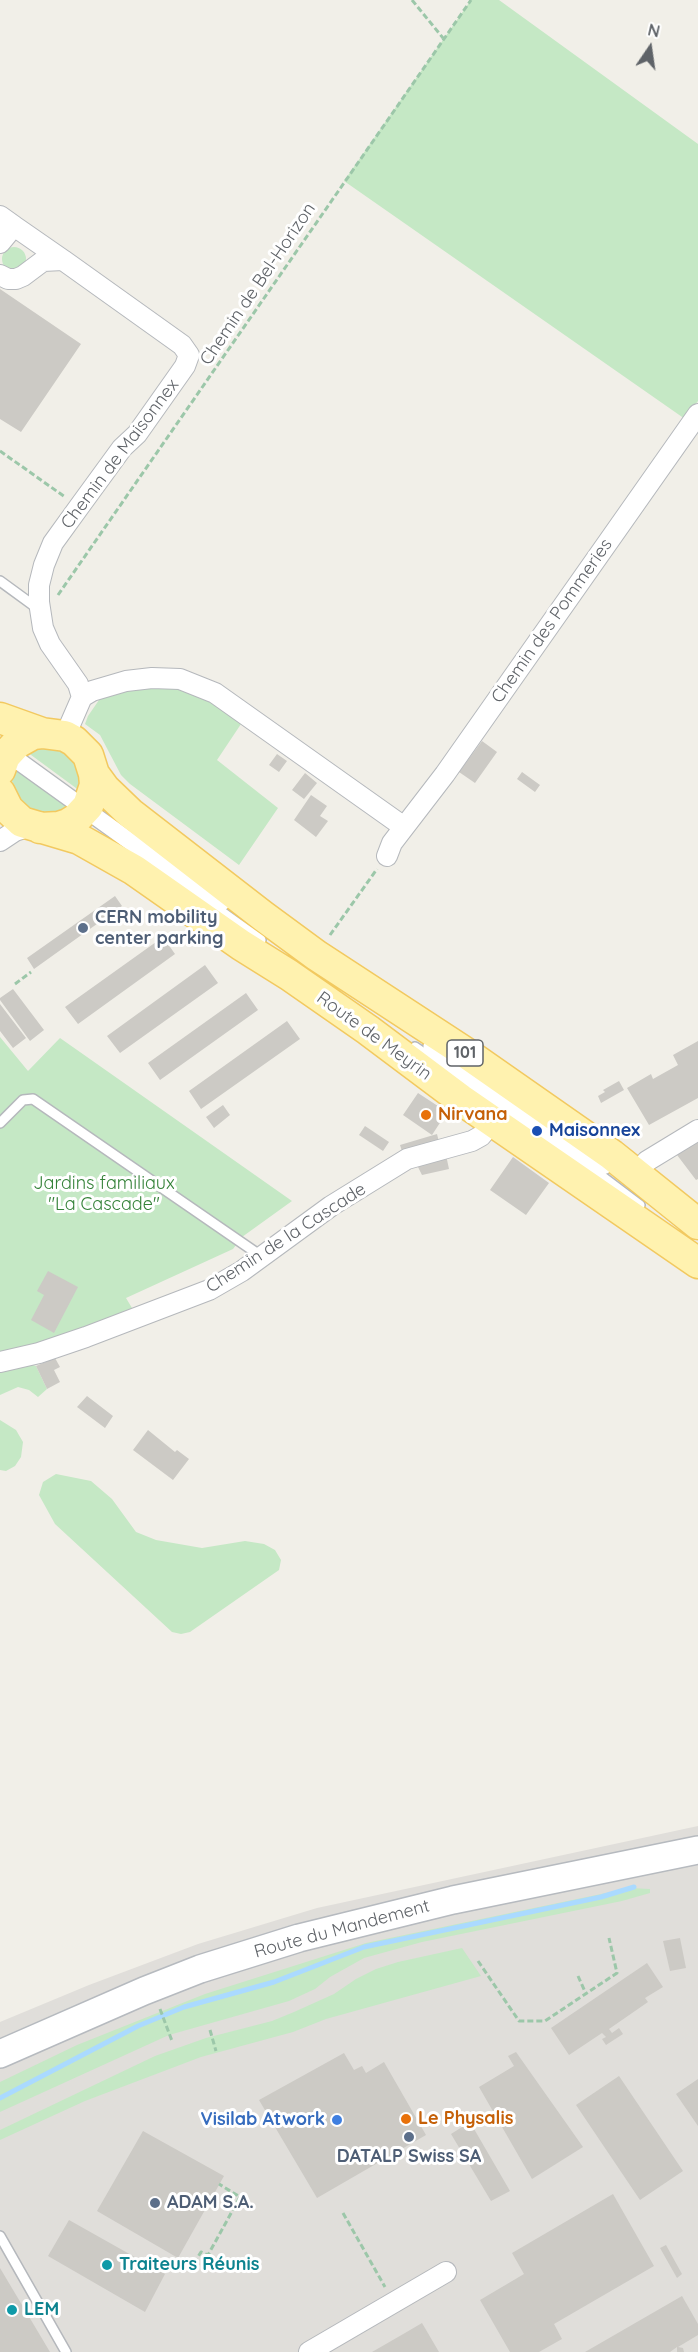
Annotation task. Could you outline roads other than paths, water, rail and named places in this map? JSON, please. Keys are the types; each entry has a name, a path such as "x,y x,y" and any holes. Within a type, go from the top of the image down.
{"main road":[{"name":"Route de Meyrin","path":"0,718 54,734 82,747 92,764 94,774 105,789 130,813 272,923 316,955 466,1053 642,1194 698,1224"},
{"path":"3,754 24,738 54,734"},
{"path":"35,827 59,827 76,819 92,796 94,774"},
{"name":"Route de Meyrin","path":"1,800 14,816 35,827 79,839 134,870 358,1023 460,1099 698,1263"},
{"name":"Route du Mandement","path":"0,2054 144,1990 200,1969 299,1938 453,1900 698,1850"}],"street":[{"name":"Chemin de Maisonnex","path":"0,243 7,221 182,345 189,355 185,366 137,434 122,448 53,543 44,565 39,585 39,605 43,628 50,644 78,684 82,697"},
{"path":"0,274 8,279 16,279 43,261 63,260"},
{"name":"Chemin des Pommeries","path":"387,856 404,827 445,774 698,414"},
{"path":"54,734 82,697 104,686 152,678 180,679 201,686 404,827"},
{"path":"0,841 15,831 35,827"},
{"name":"Chemin de la Cascade","path":"0,1362 39,1353 86,1337 209,1290 242,1271 331,1206 407,1159 472,1141 481,1136 494,1121"},
{"path":"642,1194 647,1161 698,1130"},
{"path":"309,2352 446,2272"}],"lane":[{"path":"0,581 39,605"},
{"path":"3,754 85,809 271,943"},
{"path":"404,1039 599,1174 642,1194"},
{"path":"418,1039 642,1194"},
{"path":"0,1123 23,1100 33,1099 261,1256"},
{"path":"0,2236 66,2352"}],"waterway":[{"path":"0,2098 138,2026 184,2007 274,1982 364,1947 601,1897 634,1887"}],"place":[{"name":"CERN mobility center parking","path":"83,928"},
{"name":"Nirvana","path":"426,1115"},
{"name":"Maisonnex","path":"537,1131"},
{"name":"Le Physalis","path":"406,2119"},
{"name":"Visilab Atwork","path":"337,2120"},
{"name":"DATALP Swiss SA","path":"409,2137"},
{"name":"ADAM S.A.","path":"155,2203"},
{"name":"Traiteurs Réunis","path":"107,2265"},
{"name":"LEM","path":"12,2310"}],"park label":[{"name":"Jardins familiaux \"La Cascade\"","path":"104,1194"}]}
